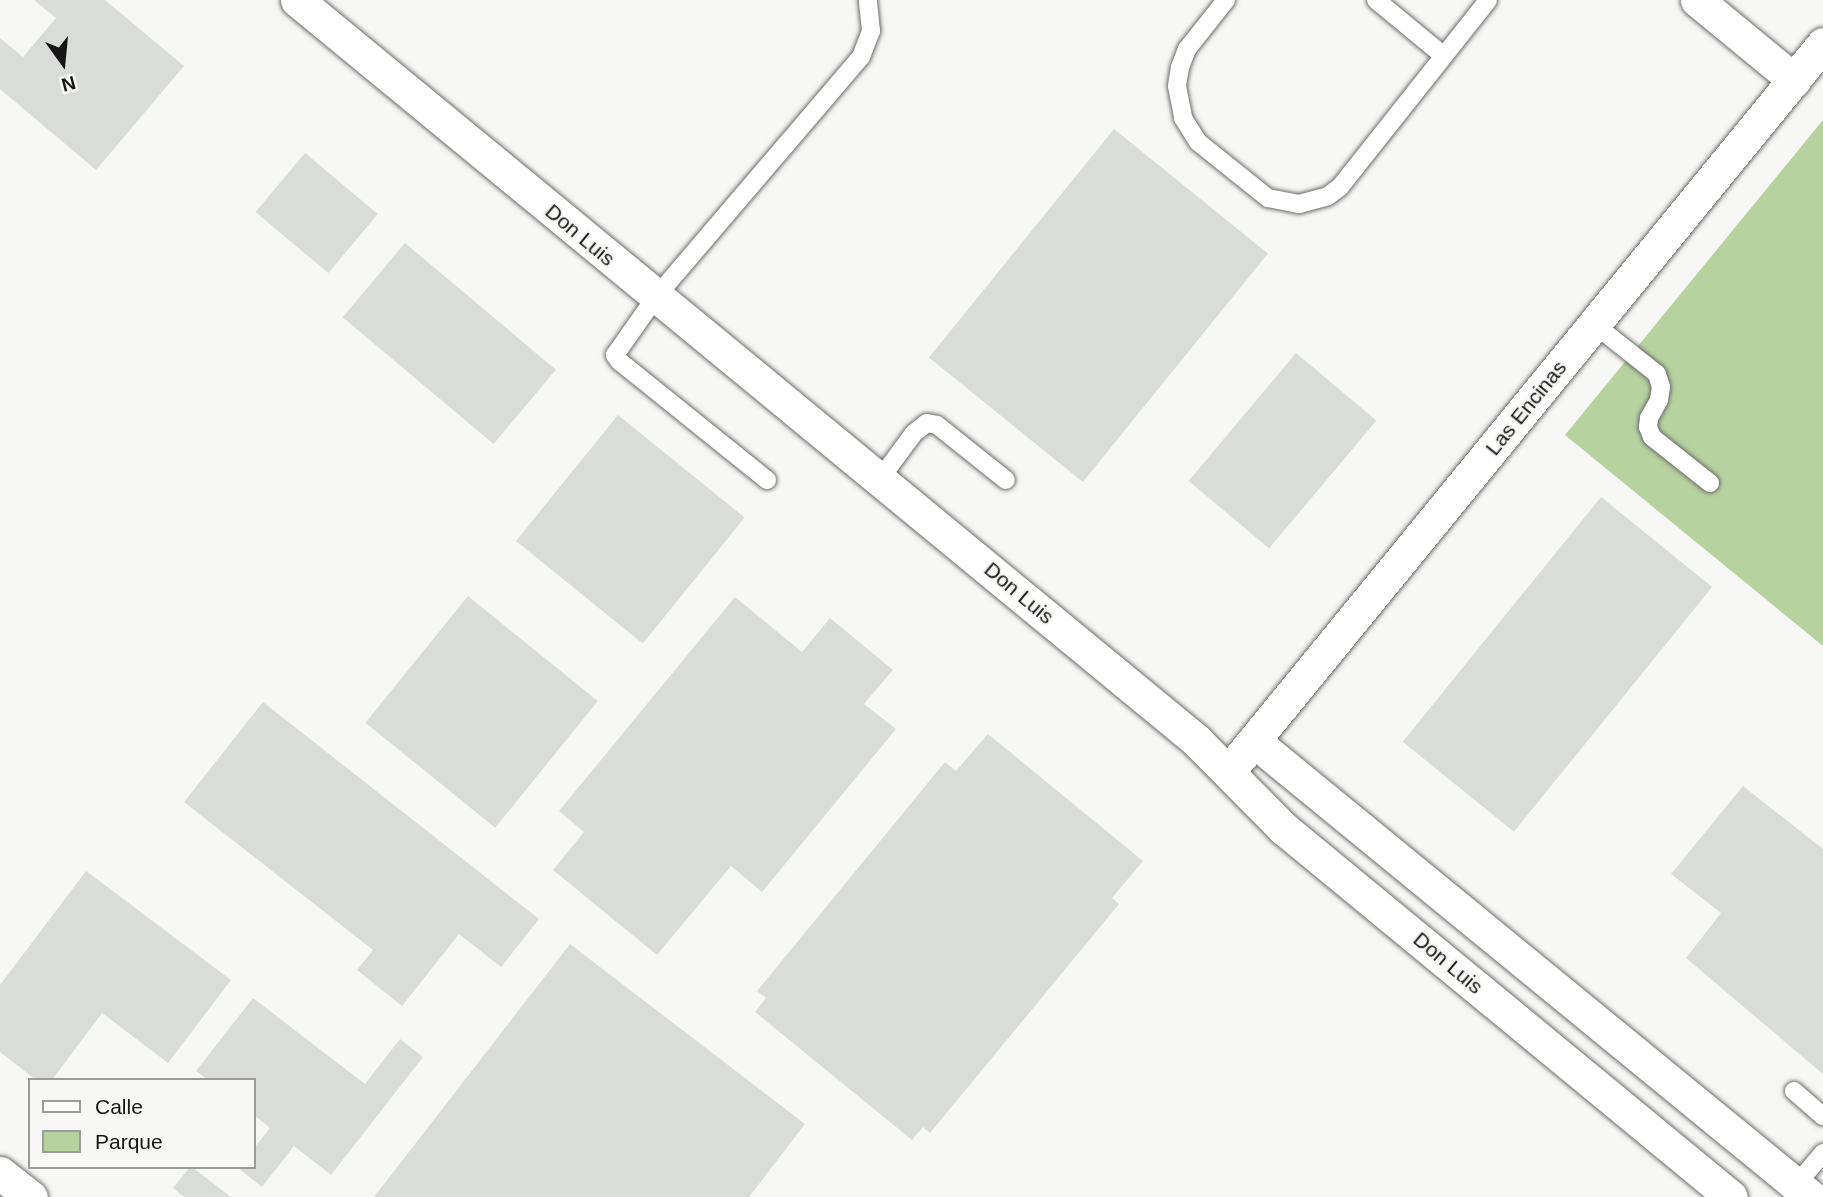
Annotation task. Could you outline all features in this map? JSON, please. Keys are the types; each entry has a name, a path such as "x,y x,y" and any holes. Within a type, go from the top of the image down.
{"street":[{"name":"Don Luis","path":"297,0 655,298 880,479 1196,740 1283,828 1731,1197"},
{"path":"1696,0 1794,80"},
{"name":"Las Encinas","path":"1228,772 1823,44"},
{"path":"1254,741 1803,1191"},
{"path":"0,1173 31,1197"}],"lane":[{"path":"767,481 615,355 655,298 861,57 871,31 868,0"},
{"path":"1226,0 1187,50 1180,67 1179,104 1183,118 1198,142 1268,198 1283,203 1314,201 1340,187 1488,0"},
{"path":"1376,0 1444,56"},
{"path":"1594,324 1657,374 1661,387 1659,400 1649,418 1648,427 1652,437 1710,483"},
{"path":"880,479 914,433 927,423 937,425 1006,480"},
{"path":"1794,1090 1823,1116"},
{"path":"1803,1191 1823,1153"}],"green space":[{"path":"1823,120 1823,646 1565,435"}],"building":[{"path":"34,0 105,0 184,66 96,170 0,89 0,38 23,57 56,18"},
{"path":"1114,129 1268,254 1083,482 929,357"},
{"path":"305,153 378,214 328,273 256,212"},
{"path":"405,243 556,370 494,444 343,317"},
{"path":"1296,353 1376,420 1269,548 1189,481"},
{"path":"618,415 745,518 643,643 516,541"},
{"path":"1601,497 1712,587 1514,832 1403,742"},
{"path":"468,596 598,701 495,828 365,723"},
{"path":"735,597 802,652 830,618 893,670 864,704 896,729 762,892 731,866 657,955 553,870 584,832 559,811"},
{"path":"263,702 539,919 501,967 459,934 402,1006 357,970 373,950 184,802"},
{"path":"988,734 1143,861 1112,898 1119,904 930,1133 923,1127 912,1140 755,1012 766,998 757,991 945,762 956,771"},
{"path":"1743,786 1823,849 1823,1074 1686,958 1721,913 1671,874"},
{"path":"86,871 231,980 168,1063 102,1013 53,1078 33,1078 0,1052 0,985"},
{"path":"570,944 805,1124 749,1197 374,1197"},
{"path":"253,998 365,1084 400,1039 423,1057 331,1175 294,1146 262,1187 240,1169 256,1169 256,1146 270,1128 256,1117 256,1078 205,1078 196,1071"},
{"path":"188,1169 195,1169 231,1197 184,1197 173,1188"}]}
